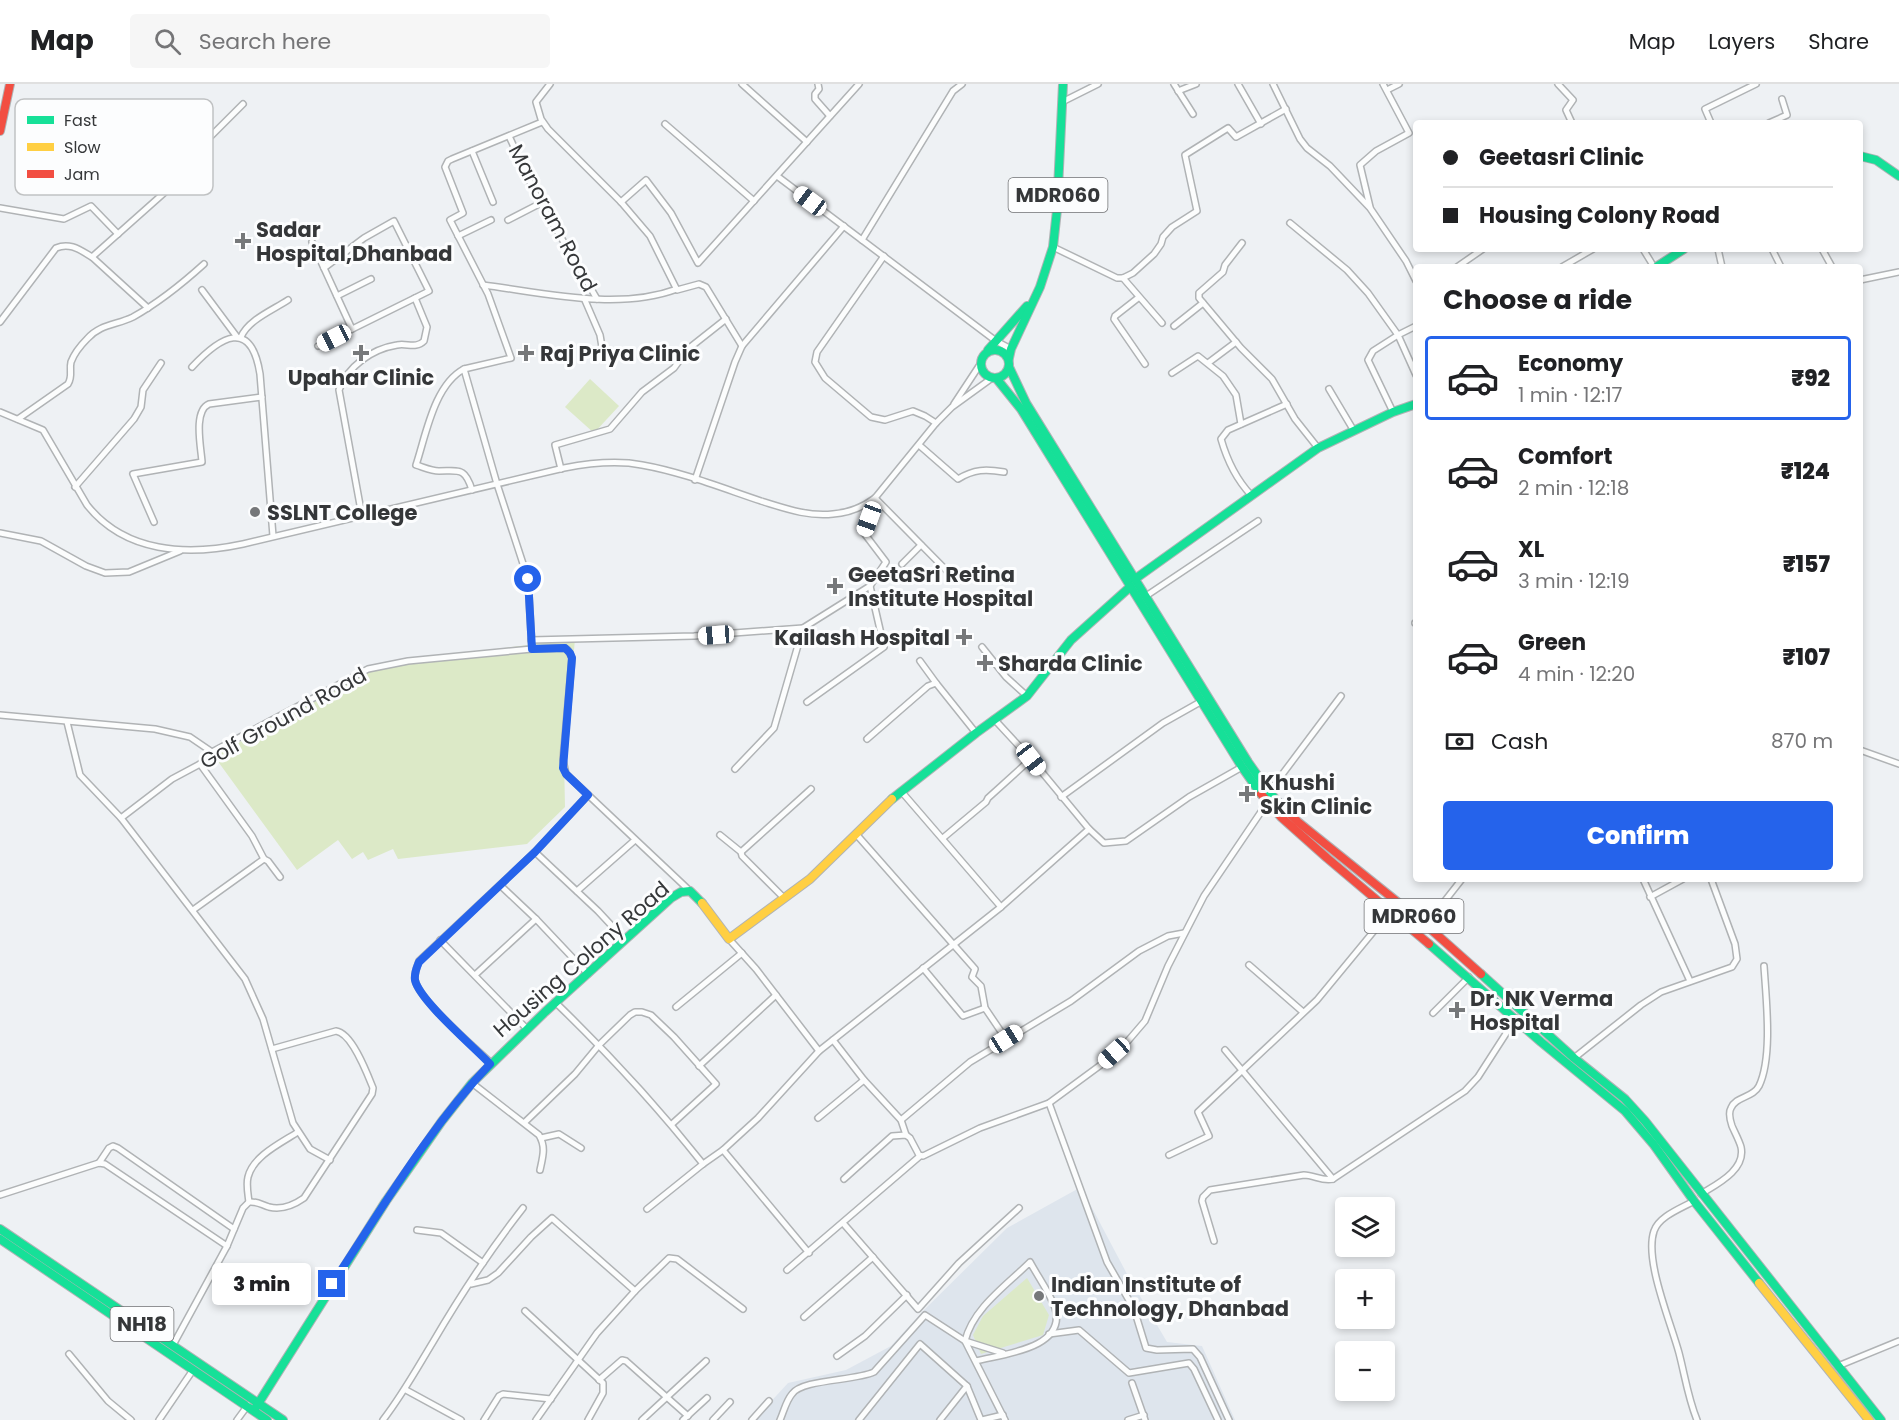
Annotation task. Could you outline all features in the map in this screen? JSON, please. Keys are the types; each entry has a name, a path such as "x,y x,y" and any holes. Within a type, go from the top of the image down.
{"main road":[{"path":"0,131 10,84"},
{"name":"MDR060","path":"1063,84 1053,247 1044,275 1011,349 1009,362 1026,403 1248,762 1269,792 1313,835 1426,925 1645,1120 1881,1420"},
{"path":"1863,156 1874,158 1888,171 1899,176"},
{"path":"1660,264 1679,252"},
{"name":"MDR060","path":"1032,301 982,359 985,374 994,378 1021,409 1130,588 1267,803 1327,858 1625,1111 1654,1144 1694,1201 1869,1420"},
{"path":"982,359 992,350 997,350 1002,351 1009,362 1005,375 994,378"},
{"path":"1135,579 1318,448 1393,412 1413,405"},
{"path":"729,939 810,879 901,791 993,719 1027,696 1071,640 1130,588"},
{"name":"Housing Colony Road","path":"250,1408 307,1328 332,1284 417,1156 472,1083 490,1064 555,1002 671,898 681,892 690,891 697,896 729,939"},
{"path":"1392,912 1398,904"},
{"name":"NH18","path":"0,1229 283,1420"},
{"name":"NH18","path":"0,1239 267,1420"},
{"path":"1816,1353 1824,1347"}],"street":[{"path":"550,84 536,102 542,122 621,202 655,244 677,289"},
{"path":"742,84 807,142"},
{"path":"818,84 819,89 815,94 815,99 830,116"},
{"path":"621,202 645,180 671,213 698,263 860,84"},
{"path":"862,240 953,91 962,84"},
{"path":"1062,102 1098,84"},
{"path":"1174,84 1193,114"},
{"path":"1178,91 1196,84"},
{"path":"1238,84 1261,124"},
{"path":"1273,84 1307,148 1330,165 1370,208 1413,275"},
{"path":"1370,208 1360,165 1376,151 1408,133 1383,84"},
{"path":"1388,90 1399,84"},
{"path":"1558,84 1573,100 1566,110 1571,120"},
{"path":"1710,120 1705,109 1756,84"},
{"path":"1775,120 1787,115 1782,99"},
{"path":"213,134 243,104"},
{"path":"1053,247 1116,278 1123,278 1133,273 1154,254 1163,237 1172,227 1197,211 1185,155 1228,128 1236,137 1286,109"},
{"path":"472,490 467,477 457,470 439,471 416,465 442,390 454,376 464,369 511,358 483,285 450,220 463,213 445,167 448,161 542,122"},
{"path":"665,124 754,201"},
{"name":"Manoram Road","path":"509,136 541,203 597,299"},
{"path":"472,151 492,202"},
{"path":"777,176 996,341 1011,349"},
{"path":"92,257 161,195"},
{"path":"508,220 541,203"},
{"path":"0,208 64,219 91,206 118,234"},
{"path":"458,236 491,220"},
{"path":"318,346 429,291 394,221 364,238 324,268"},
{"path":"1290,223 1347,270 1368,292 1398,335 1413,368"},
{"path":"695,480 742,346 844,226"},
{"path":"312,242 352,329"},
{"path":"1242,243 1223,272 1198,293 1203,303 1236,342 1272,380 1295,419 1318,448"},
{"path":"0,321 57,248 62,246 72,247 92,257 148,308"},
{"path":"1461,264 1479,252"},
{"path":"1567,264 1588,252"},
{"path":"884,256 817,352 815,362 825,378 871,417 885,420 913,411 936,423"},
{"path":"18,419 68,384 72,377 70,364 94,332 110,324 129,319 148,308 204,264"},
{"path":"1863,278 1899,272"},
{"path":"1123,278 1162,323"},
{"path":"337,296 371,279"},
{"path":"483,285 584,298 627,300 650,298 677,289 703,285 742,346"},
{"path":"201,290 239,337 245,340 256,357 262,397 273,536"},
{"path":"362,516 339,390 342,382 364,357 395,345 418,345 424,340 428,327 415,298"},
{"path":"584,298 600,335 604,360"},
{"path":"1138,298 1114,319 1145,364"},
{"path":"192,367 210,349 219,343 239,337 253,322 288,300"},
{"path":"1174,326 1203,303"},
{"path":"561,469 555,445 610,429 642,392 674,368 688,349 726,319"},
{"path":"1393,412 1368,360 1372,351 1413,328"},
{"path":"1208,363 1236,342"},
{"path":"1172,373 1198,356 1208,363 1223,376 1236,395 1241,424"},
{"path":"952,407 982,359"},
{"path":"75,487 134,419 141,407 143,390 161,363"},
{"path":"464,369 497,484 528,579 532,649"},
{"path":"0,412 43,430 75,487 94,514 118,533 149,546 183,550 220,548 561,469 603,462 623,462 659,468 785,508 818,514 844,512 867,504 875,498 936,423 952,407 994,378"},
{"path":"1329,389 1354,431"},
{"path":"154,522 133,474 202,462 199,417 203,407 209,404 262,397"},
{"path":"1251,495 1240,484 1221,439 1228,430 1287,404"},
{"path":"919,445 958,479 982,469 1004,472"},
{"path":"875,498 949,573"},
{"path":"531,640 694,636 803,628 870,586 885,562 864,533 875,498"},
{"path":"1146,596 1258,521"},
{"path":"0,533 41,541 105,573 129,572 183,550"},
{"path":"902,564 921,545"},
{"path":"807,702 884,647 870,586"},
{"path":"735,769 774,728 803,628"},
{"name":"Golf Ground Road","path":"121,818 172,779 200,764 212,752 368,669 408,661 532,649 565,648 572,658 563,768 566,774 588,795"},
{"path":"982,648 1006,677 1027,696"},
{"path":"920,661 976,733"},
{"path":"867,739 928,686 936,683"},
{"path":"1269,792 1341,696"},
{"path":"1061,797 1163,723 1202,702"},
{"path":"0,716 155,729 190,737 212,752"},
{"path":"993,719 1031,759 1089,829 1104,843 1126,841 1189,797 1242,767"},
{"path":"67,722 80,775 121,818 245,979 263,1018 293,1123 316,1154 330,1160"},
{"path":"1863,751 1899,764"},
{"path":"943,838 986,802 1031,759"},
{"path":"200,764 252,836 264,859 280,877"},
{"path":"741,852 811,789"},
{"path":"901,791 1001,907"},
{"path":"490,1064 420,991 415,980 415,971 419,962 440,940 501,886 588,795 690,891"},
{"path":"787,1270 921,1156 980,1128 1049,1103 1102,1064 1127,1042 1145,1021 1168,966 1204,896 1267,803"},
{"path":"647,1209 723,1150 759,1118 819,1051 1001,907 1089,829"},
{"path":"856,834 975,969 972,977 981,986 986,1008 1006,1039"},
{"path":"720,835 741,852 742,856 784,898"},
{"path":"577,891 635,840"},
{"path":"535,852 625,940"},
{"path":"193,910 264,859"},
{"path":"1426,925 1460,882"},
{"path":"1644,882 1690,981"},
{"path":"1650,897 1678,882"},
{"path":"1574,1058 1661,992 1732,967 1737,959 1735,944 1712,882"},
{"path":"501,886 588,974"},
{"path":"1168,1155 1209,1136 1198,1112 1300,1018 1392,912"},
{"path":"475,975 536,919"},
{"path":"900,1120 970,1062 1071,1001 1139,951 1158,940 1185,933"},
{"name":"Housing Colony Road","path":"729,939 819,1051"},
{"path":"440,940 527,1029"},
{"path":"676,1007 742,953"},
{"path":"1249,965 1303,1012"},
{"path":"1701,1194 1725,1179 1740,1158 1742,1149 1729,1112 1734,1102 1753,1094 1762,1077 1768,1040 1764,966"},
{"path":"923,968 963,1016 986,1008"},
{"path":"1434,1013 1469,977"},
{"path":"699,1065 776,995"},
{"path":"555,1002 599,1045 672,1124 703,1164"},
{"path":"525,1122 575,1074 599,1045 630,1015 642,1012 651,1015 674,1037 716,1084 672,1124"},
{"path":"1214,1240 1202,1201 1210,1191 1304,1175 1312,1175 1328,1181 1333,1179 1465,1091 1478,1077 1516,1018"},
{"path":"249,1202 279,1208 296,1204 304,1198 372,1094 373,1088 350,1041 346,1035 336,1031 272,1049"},
{"path":"833,1040 864,1080 900,1120 906,1135 921,1156"},
{"path":"1224,1050 1333,1179"},
{"path":"818,1118 864,1080"},
{"path":"472,1083 525,1122 541,1138 544,1143 544,1152 540,1170"},
{"path":"1049,1103 1107,1262 1134,1309 1146,1348 1193,1349 1200,1357 1229,1420"},
{"path":"249,1202 247,1184 252,1168 273,1147 298,1132"},
{"path":"541,1138 559,1134 581,1148"},
{"path":"844,1179 892,1136 906,1135"},
{"path":"99,1163 109,1148 113,1146 118,1148 234,1229"},
{"path":"723,1150 809,1253"},
{"path":"0,1195 99,1163 110,1167 227,1246"},
{"path":"1694,1201 1659,1224 1654,1229 1652,1241 1654,1268 1697,1420"},
{"path":"173,1345 227,1246 243,1208 249,1202"},
{"path":"383,1420 406,1390 433,1342 498,1239 523,1208"},
{"path":"843,1223 918,1309 959,1263 1019,1208"},
{"path":"471,1284 488,1280 498,1273 531,1236 552,1218 635,1291"},
{"path":"417,1230 441,1233 483,1263"},
{"path":"804,1317 873,1257"},
{"path":"536,1420 597,1333 661,1265 673,1258 677,1258 743,1309"},
{"path":"859,1420 920,1344 967,1386 981,1420 1004,1417 965,1341 968,1329 977,1314 1030,1262 1055,1308 1056,1323 1046,1340 1033,1347 976,1361"},
{"path":"837,1356 865,1336 907,1295"},
{"path":"525,1311 599,1380 604,1388 588,1420"},
{"path":"780,1420 790,1396 800,1387 863,1377 874,1372 925,1315 965,1341 1004,1354"},
{"path":"1049,1334 1079,1330 1129,1373 1189,1363 1218,1420"},
{"path":"1838,1366 1899,1341"},
{"path":"69,1354 108,1401 131,1420"},
{"path":"599,1380 622,1360 668,1397 685,1418 707,1398"},
{"path":"642,1420 706,1361"},
{"path":"159,1420 193,1370"},
{"path":"1128,1420 1144,1418 1132,1383"},
{"path":"940,1420 967,1386"},
{"path":"406,1390 461,1420"},
{"path":"484,1420 499,1396 503,1394 551,1399"},
{"path":"752,1420 768,1401"},
{"path":"713,1420 730,1402"},
{"path":"237,1420 250,1408"}],"shaded area":[{"name":"Indian Institute of Technology, Dhanbad","path":"1081,1187 1127,1274 1167,1342 1202,1346 1235,1420 754,1420 788,1383 846,1370 891,1346 1007,1228"}],"green space":[{"path":"590,379 619,406 594,433 565,407"},
{"path":"575,639 564,759 565,807 527,844 398,859 393,849 368,860 363,852 352,859 338,840 297,870 214,756 369,671 404,661"},
{"path":"1027,1278 1049,1315 1043,1335 981,1354 973,1335 983,1316"}],"traffic: fast":[{"path":"1009,358 1040,287 1053,247 1063,84"},
{"path":"1863,157 1876,160 1899,176"},
{"path":"1661,264 1679,252"},
{"path":"988,350 1027,306"},
{"path":"995,350 1005,354 1009,364 1005,374 995,378 985,374 981,364 985,354 995,350"},
{"path":"1009,367 1026,403 1248,762 1280,804"},
{"path":"996,378 1021,409 1242,767 1261,794"},
{"path":"1135,579 1318,448 1393,412 1413,405"},
{"path":"892,799 1027,696 1071,640 1130,587"},
{"path":"256,1407 386,1201 442,1121 472,1083 545,1012 671,898 681,892 690,891 702,903"},
{"path":"1429,944 1541,1042 1625,1111 1654,1145 1694,1201 1759,1283"},
{"path":"1481,974 1574,1058 1625,1099 1645,1121 1881,1420"},
{"path":"0,1229 283,1420"},
{"path":"0,1239 267,1420"}],"traffic: slow":[{"path":"702,903 729,939 810,879 892,799"},
{"path":"1759,1283 1869,1420"}],"traffic: jam":[{"path":"0,131 10,84"},
{"path":"1261,794 1281,817 1429,944"},
{"path":"1280,804 1298,822 1426,925 1481,974"}],"place":[{"name":"Sadar Hospital,Dhanbad","path":"243,241"},
{"name":"Upahar Clinic","path":"361,353"},
{"name":"Raj Priya Clinic","path":"526,353"},
{"name":"SSLNT College","path":"255,512"},
{"name":"GeetaSri Retina Institute Hospital","path":"835,586"},
{"name":"Kailash Hospital","path":"964,637"},
{"name":"Sharda Clinic","path":"985,663"},
{"name":"Khushi Skin Clinic","path":"1247,794"},
{"name":"Dr. NK Verma Hospital","path":"1457,1010"},
{"name":"Indian Institute of Technology, Dhanbad","path":"1039,1296"}],"route":[{"path":"332,1284 417,1156 472,1083 490,1064 420,991 415,980 415,971 419,962 495,889 501,886 588,795 566,774 563,768 572,658 565,648 532,649 528,579"}]}
